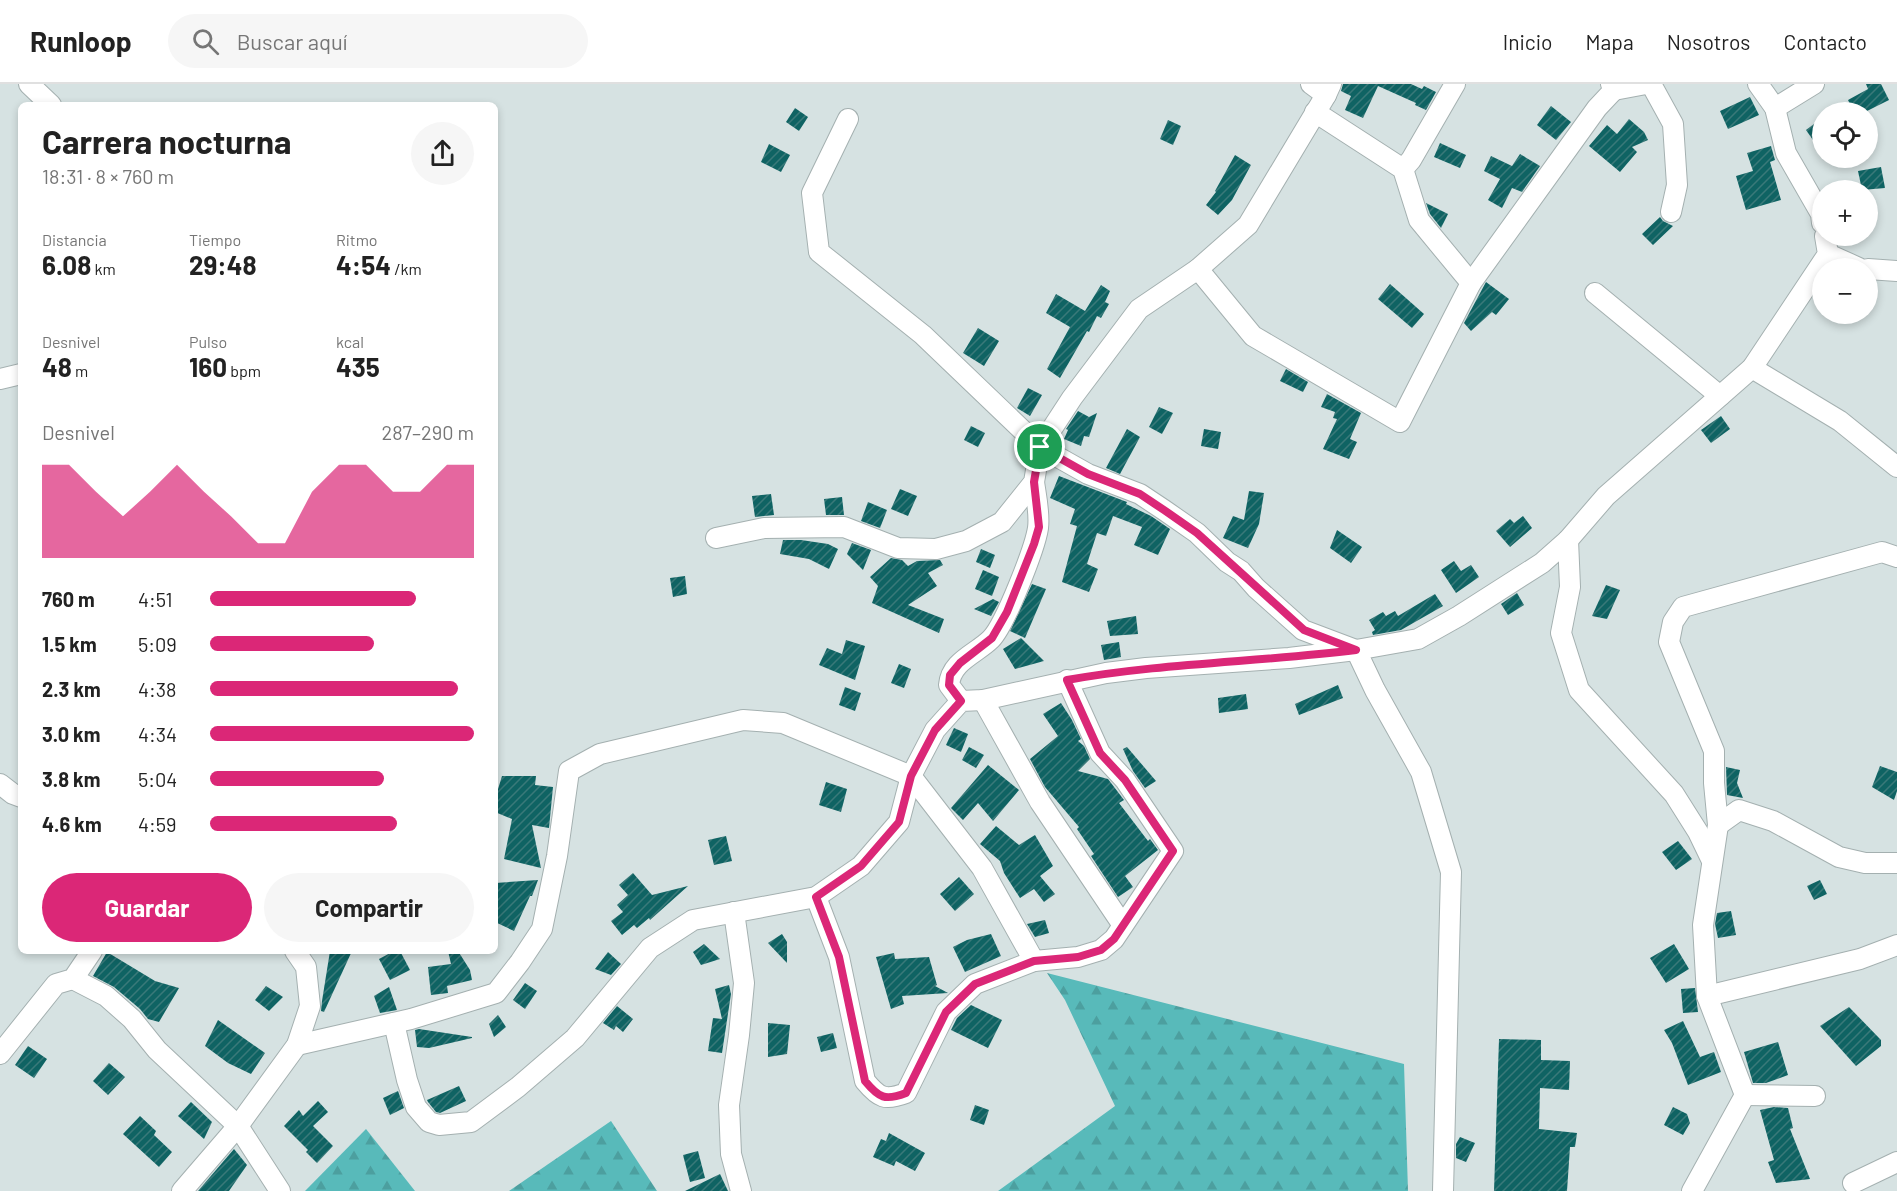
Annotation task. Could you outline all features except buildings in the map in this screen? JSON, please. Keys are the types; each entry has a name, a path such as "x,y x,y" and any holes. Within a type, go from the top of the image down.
{"street":[{"path":"29,84 48,102"},
{"path":"1198,268 1253,336 1400,422 1471,283 1612,87 1646,84"},
{"path":"1651,84 1673,124 1677,185 1671,212"},
{"path":"1758,84 1775,108 1786,153 1812,198"},
{"path":"1775,108 1814,84"},
{"path":"1403,169 1411,160 1446,87"},
{"path":"961,701 949,685 950,675 960,663 992,638 1007,612 1034,544 1039,527 1034,482 1040,447 1072,398 1139,309 1198,268 1248,225 1315,112 1323,88"},
{"path":"1315,112 1403,169 1419,220 1471,283"},
{"path":"848,118 812,193 819,252 923,335 1040,447 1088,474 1140,494 1197,533 1304,630 1356,650 1375,690 1421,772 1451,872 1443,1191"},
{"path":"394,1023 407,1080 416,1107 429,1122 439,1125 471,1122 518,1087 575,1038 650,948 693,920 816,897 861,866 899,822 911,776 935,730 961,701 983,700 1067,680 1146,668 1289,658 1356,650 1418,639 1459,616 1542,563 1568,540 1606,496 1752,368 1825,246"},
{"path":"1827,246 1845,258"},
{"path":"1878,270 1897,271"},
{"path":"1595,293 1720,396"},
{"path":"1752,368 1840,422 1897,467"},
{"path":"0,379 18,375"},
{"path":"716,538 764,528 844,527 898,548 936,549 966,541 1002,522 1034,482"},
{"path":"1568,540 1570,587 1561,633 1579,690 1674,794 1698,832 1712,861"},
{"path":"1692,1191 1745,1095 1707,996 1703,925 1718,825 1714,751 1670,642 1673,622 1683,607 1882,552 1897,557"},
{"path":"816,897 839,957 865,1081 875,1094 881,1096 894,1097 906,1093 946,1012 975,984 1034,961 1078,957 1101,950 1114,939 1173,851 1125,780 1100,753 1067,680"},
{"path":"983,700 1040,802 1122,924"},
{"path":"297,1045 394,1023 496,993 542,929 557,856 569,771 600,754 744,720 783,723 911,776 982,868 1034,961"},
{"path":"0,784 18,796"},
{"path":"1718,825 1739,810 1773,821 1839,857 1865,863 1897,863"},
{"path":"734,912 744,983 729,1105 731,1154 741,1191"},
{"path":"1707,996 1860,959 1897,945"},
{"path":"0,1054 56,984 73,979 90,954"},
{"path":"182,1191 238,1126 297,1045 309,1006 309,959"},
{"path":"73,979 106,996 132,1018 157,1050 238,1126 280,1191"},
{"path":"1745,1095 1815,1096"},
{"path":"1852,1183 1897,1162"}],"green space":[{"path":"1047,973 1404,1064 1408,1191 998,1191 1115,1106 1065,1000"},
{"path":"611,1121 657,1191 509,1191"},
{"path":"366,1129 415,1191 305,1191"}],"route":[{"path":"1040,447 1088,474 1140,494 1197,533 1304,630 1335,644 1356,650 1289,658 1146,668 1067,680 1100,753 1125,780 1173,851 1114,939 1101,950 1078,957 1034,961 975,984 946,1012 906,1093 894,1097 881,1096 875,1094 865,1081 839,957 816,897 861,866 899,822 911,776 935,730 961,701 949,685 950,675 960,663 992,638 1007,612 1039,527 1034,482 1040,447"}]}
